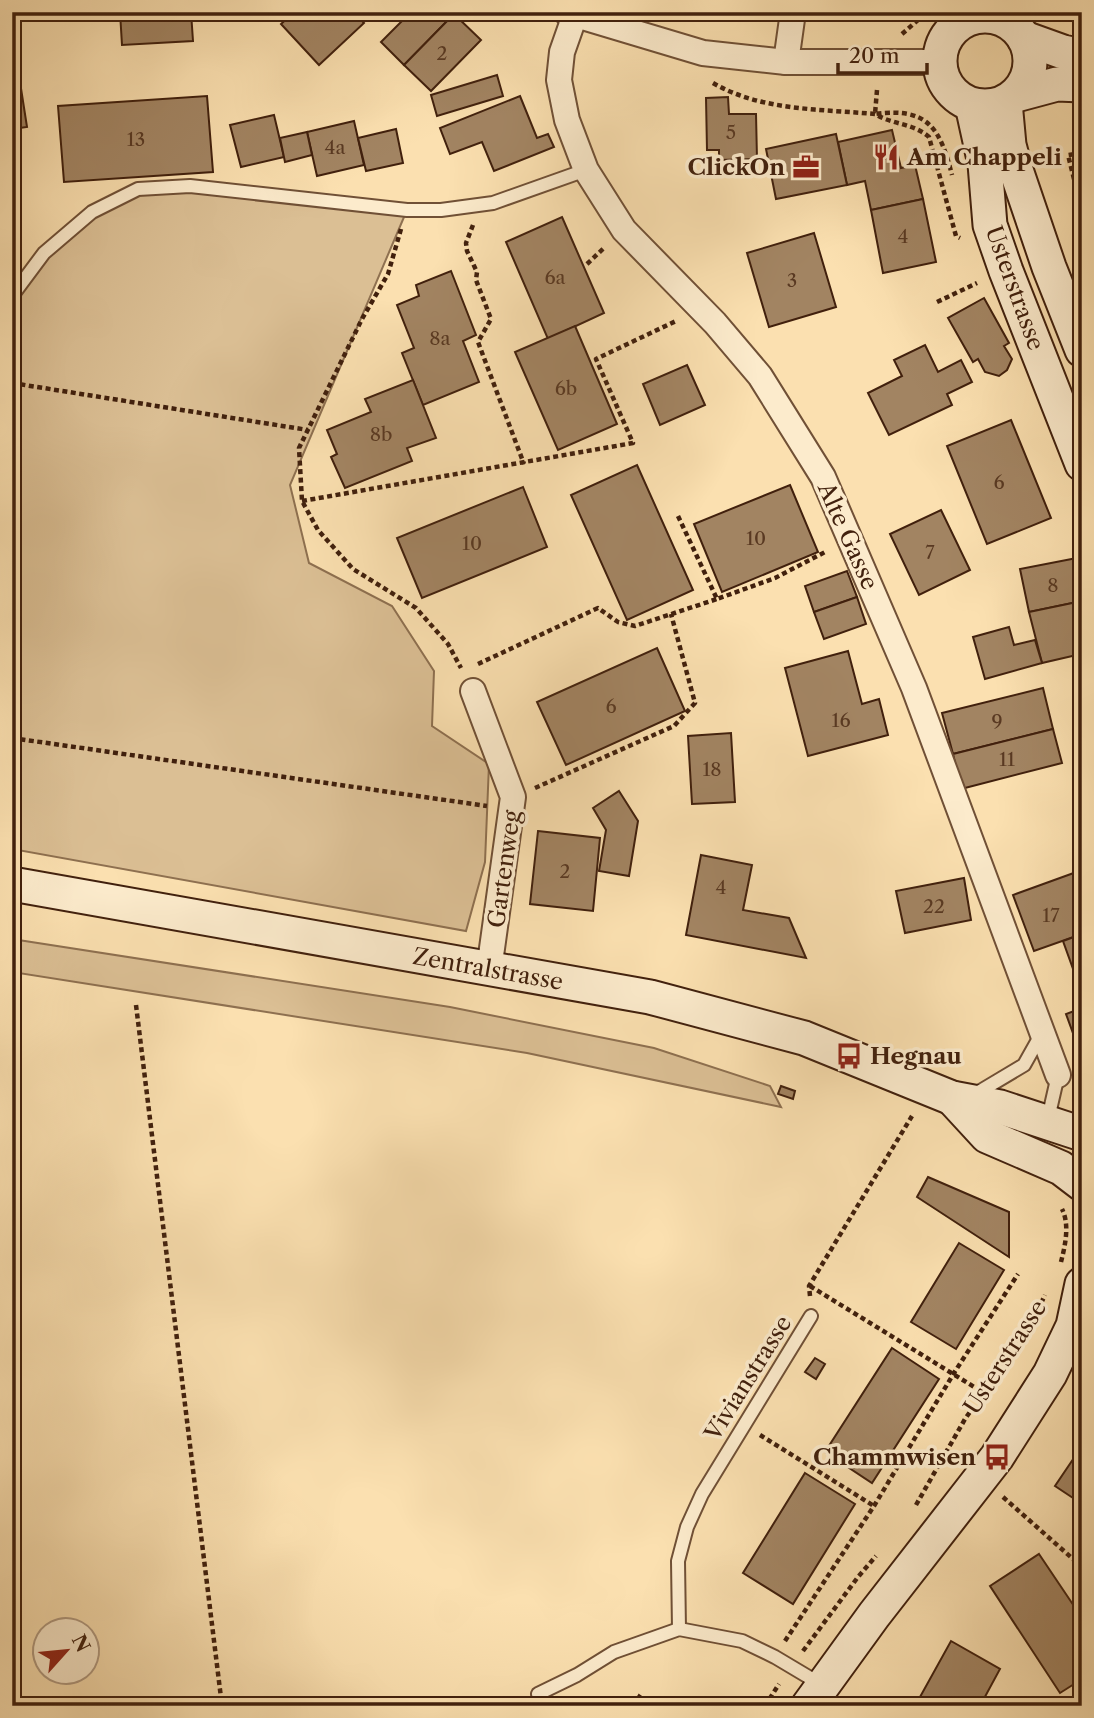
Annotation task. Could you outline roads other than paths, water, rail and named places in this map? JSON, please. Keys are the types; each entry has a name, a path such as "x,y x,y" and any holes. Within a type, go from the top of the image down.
{"main road":[{"path":"1082,56 1063,52 1009,23 988,16 961,17 941,47 939,62 948,89 959,99 983,107 1057,85 1082,85"},
{"path":"1009,23 1029,52 1030,68 1025,82 1011,98"},
{"name":"Usterstrasse","path":"1011,98 1009,145 1014,164 1049,267 1082,350"},
{"name":"Usterstrasse","path":"972,105 985,164 990,225 1082,464"},
{"name":"Zentralstrasse","path":"12,884 650,997 804,1038 948,1096 1000,1107 1082,1134"},
{"name":"Zentralstrasse","path":"948,1096 987,1136 1061,1168 1070,1194"},
{"name":"Usterstrasse","path":"815,1695 980,1479 1050,1374 1077,1322 1071,1276"}],"street":[{"path":"786,62 793,12"},
{"path":"570,14 703,53 786,62 939,62"},
{"name":"Alte Gasse","path":"570,14 559,80 567,120 586,170 624,230 702,309 760,376 823,477 914,688 1058,1075"},
{"name":"Gartenweg","path":"468,681 513,803 489,970"}],"lane":[{"path":"12,296 44,253 92,212 138,189 190,186 407,210 441,210 493,203 586,170"},
{"path":"948,1096 1024,1065 1042,1032"},
{"name":"Alte Gasse","path":"1050,1110 1058,1075"},
{"name":"Vivianstrasse","path":"679,1629 678,1561 687,1527 702,1494 811,1316"},
{"path":"538,1694 577,1675 614,1651 679,1629 742,1641 775,1657 792,1666 815,1695"}],"place":[{"name":"Am Chappeli","path":"886,157"},
{"name":"ClickOn","path":"806,167"},
{"name":"Hegnau","path":"849,1056"},
{"name":"Chammwisen","path":"997,1457"}]}
